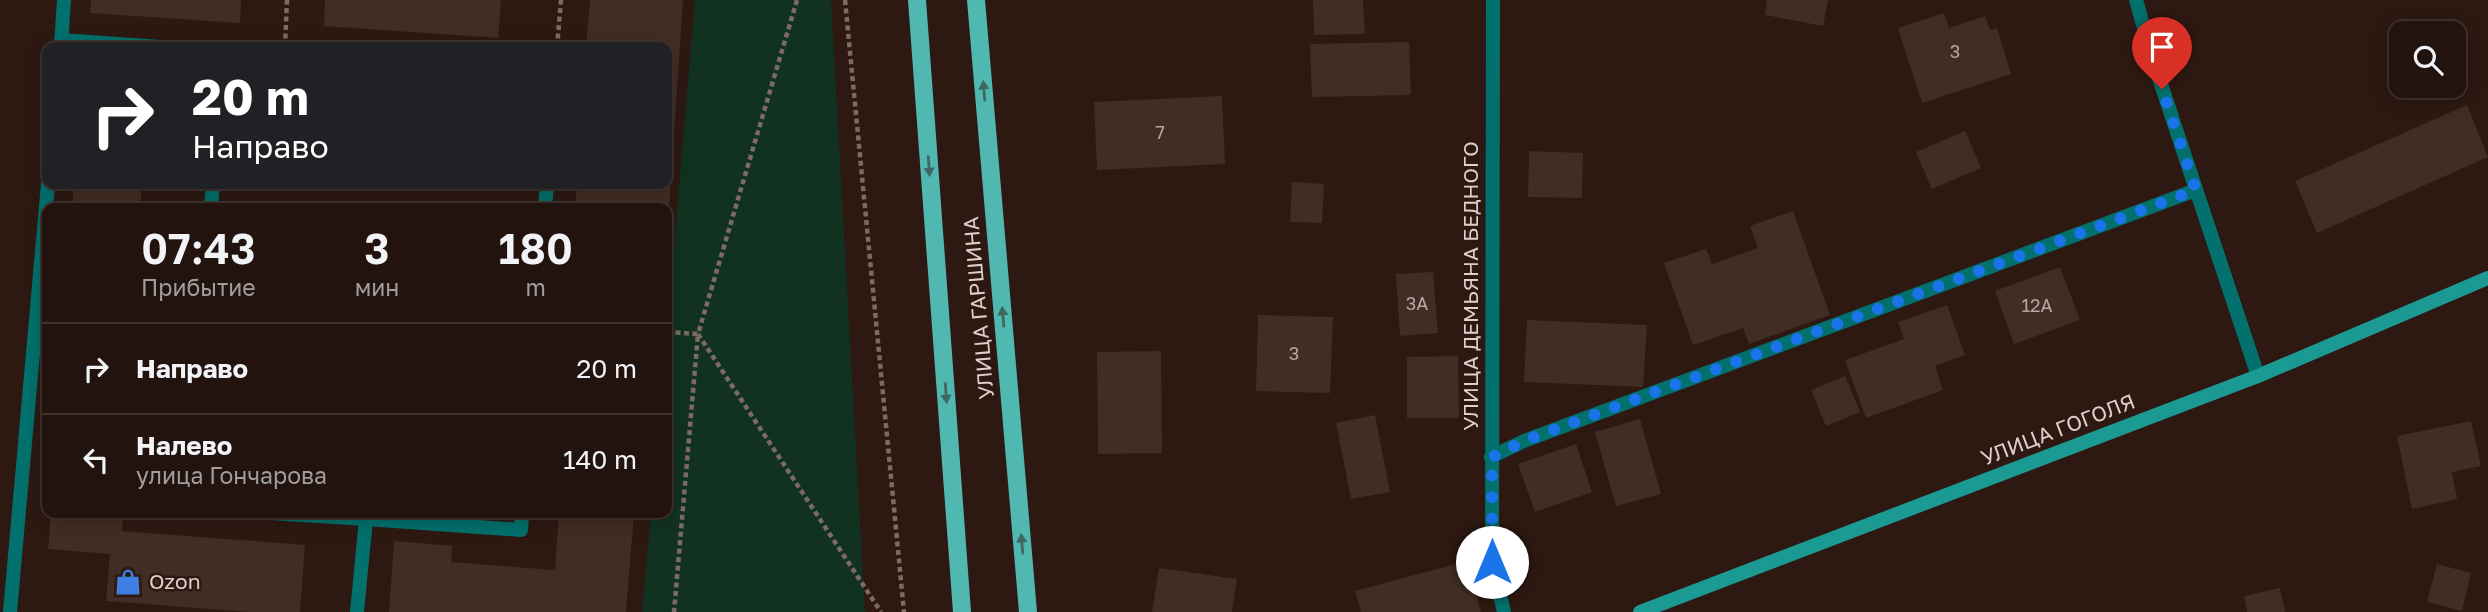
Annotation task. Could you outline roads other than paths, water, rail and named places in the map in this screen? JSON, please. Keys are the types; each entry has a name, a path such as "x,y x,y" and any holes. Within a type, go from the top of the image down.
{"main road":[{"name":"УЛИЦА ГАРШИНА","path":"917,0 962,612"},
{"name":"УЛИЦА ГАРШИНА","path":"976,0 1028,612"}],"street":[{"path":"61,42 64,0"},
{"name":"УЛИЦА ДЕМЬЯНА БЕДНОГО","path":"1493,0 1492,562 1504,612"},
{"path":"2136,0 2154,63 2258,376"},
{"path":"1492,457 1524,441 2196,190"},
{"name":"УЛИЦА ГОГОЛЯ","path":"1640,612 2258,376 2488,278"},
{"path":"10,612 42,311"},
{"path":"350,518 521,530 522,518"},
{"path":"357,612 366,519"}],"place":[{"name":"Ozon","path":"128,582"}]}
